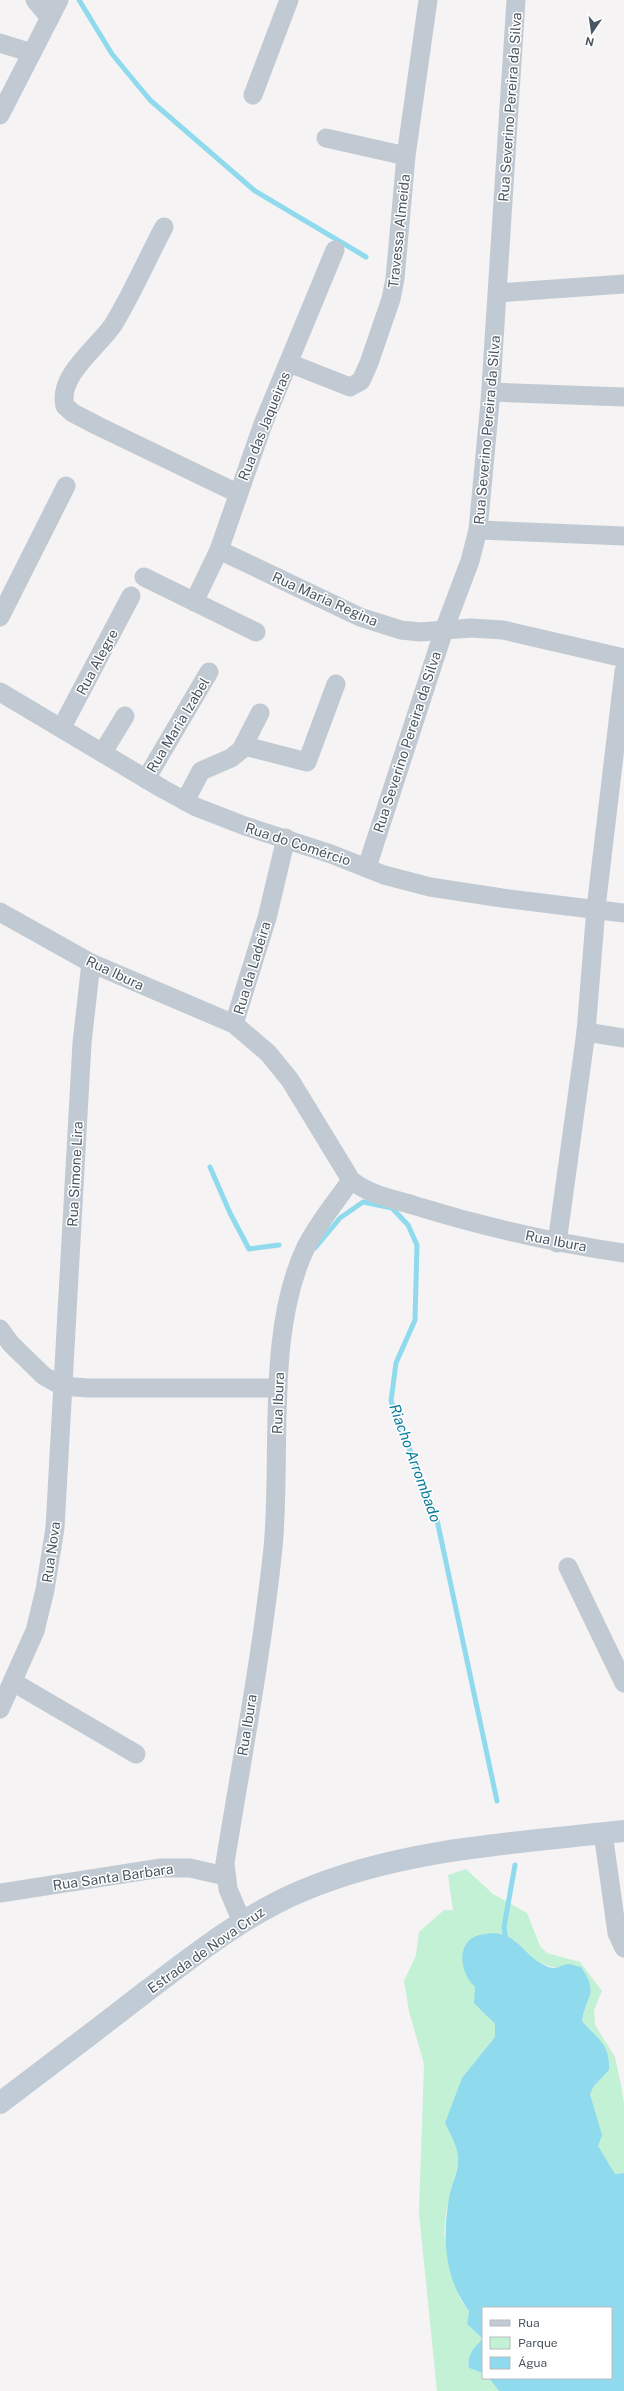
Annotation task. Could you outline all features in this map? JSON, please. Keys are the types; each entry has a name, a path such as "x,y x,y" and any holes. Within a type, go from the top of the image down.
{"main road":[{"name":"Estrada de Nova Cruz","path":"0,2103 189,1959 242,1922 303,1890 375,1866 426,1855 614,1832"}],"street":[{"path":"35,0 50,18"},
{"path":"0,115 59,0"},
{"path":"253,95 289,0"},
{"name":"Travessa Almeida","path":"289,364 345,386 355,386 363,377 386,315 395,279 406,156 428,0"},
{"name":"Rua Severino Pereira da Silva","path":"366,867 444,630 467,569 478,530 485,473 491,392 516,0"},
{"path":"0,43 32,52"},
{"path":"326,138 406,156"},
{"path":"164,227 113,325 83,360 65,391 64,402 68,409 98,426 237,493"},
{"name":"Rua das Jaqueiras","path":"194,602 219,550 237,493 263,424 335,250"},
{"path":"498,293 624,284"},
{"path":"491,392 624,397"},
{"path":"0,617 31,552 66,486"},
{"path":"478,530 624,536"},
{"name":"Rua Maria Regina","path":"219,550 360,617 410,632 476,628 503,630 624,658"},
{"path":"144,577 256,632"},
{"name":"Rua Alegre","path":"62,727 131,596"},
{"path":"557,1243 586,1032 596,908 617,777 624,671"},
{"name":"Rua Maria Izabel","path":"146,779 209,672"},
{"path":"245,746 306,762 336,684"},
{"name":"Rua do Comércio","path":"0,692 62,727 146,779 185,801 222,818 286,838 384,875 430,887 502,898 596,908 624,913"},
{"path":"185,801 201,771 231,758 245,746 260,712"},
{"path":"103,752 125,716"},
{"name":"Rua da Ladeira","path":"286,838 267,918 234,1024 268,1053 290,1080 351,1180"},
{"name":"Rua Ibura","path":"0,912 91,963 234,1024"},
{"name":"Rua Simone Lira","path":"62,1386 82,1043 91,963"},
{"path":"586,1032 624,1038"},
{"name":"Rua Ibura","path":"242,1922 228,1889 225,1876 273,1547 278,1388 288,1304 300,1262 316,1229 351,1180 372,1193 408,1204 557,1243 624,1253"},
{"path":"0,1329 35,1369 62,1386 88,1388 278,1388"},
{"name":"Rua Nova","path":"0,1709 35,1631 45,1590 58,1488 62,1386"},
{"path":"568,1567 624,1683"},
{"path":"13,1682 136,1754"},
{"path":"614,1832 617,1933 624,1948"},
{"name":"Rua Santa Barbara","path":"0,1893 162,1868 190,1868 225,1876"}],"green space":[{"path":"466,1869 493,1894 527,1913 540,1946 547,1953 580,1962 602,1991 594,2010 595,2025 615,2057 624,2103 624,2173 615,2174 597,2146 597,2120 590,2094 594,2086 609,2070 589,2029 582,2021 591,1990 587,1977 581,1968 551,1967 535,1960 521,1948 514,1939 475,1987 478,2002 484,2012 495,2024 495,2037 469,2070 445,2123 457,2148 459,2159 446,2213 444,2234 460,2299 469,2311 467,2324 482,2338 470,2355 468,2363 469,2368 482,2373 482,2379 490,2379 499,2391 437,2391 419,2213 424,2064 409,2011 404,1981 416,1955 419,1932 444,1910 453,1910 448,1875"}],"water":[{"path":"493,1933 509,1937 538,1962 546,1966 556,1968 569,1964 581,1967 590,1983 590,1994 582,2021 602,2042 609,2061 609,2070 594,2086 590,2094 602,2135 598,2146 615,2174 624,2173 624,2391 499,2391 490,2379 612,2379 612,2307 482,2307 482,2338 467,2324 469,2311 460,2298 449,2269 446,2239 447,2208 457,2171 458,2157 455,2144 445,2123 462,2078 495,2037 495,2024 474,2003 475,1987 470,1982 462,1962 464,1947 474,1937"},
{"path":"482,2340 482,2373 469,2368 468,2364 470,2356"}],"waterway":[{"path":"79,0 112,54 150,100 255,191 366,257"},
{"name":"Riacho Arrombado","path":"210,1167 230,1213 249,1249 279,1245"},
{"name":"Riacho Arrombado","path":"315,1248 340,1218 363,1202 392,1208 408,1225 417,1245 415,1320 396,1363 391,1401 437,1520 497,1801"},
{"name":"Riacho Arrombado","path":"506,1941 504,1927 515,1865"}]}
